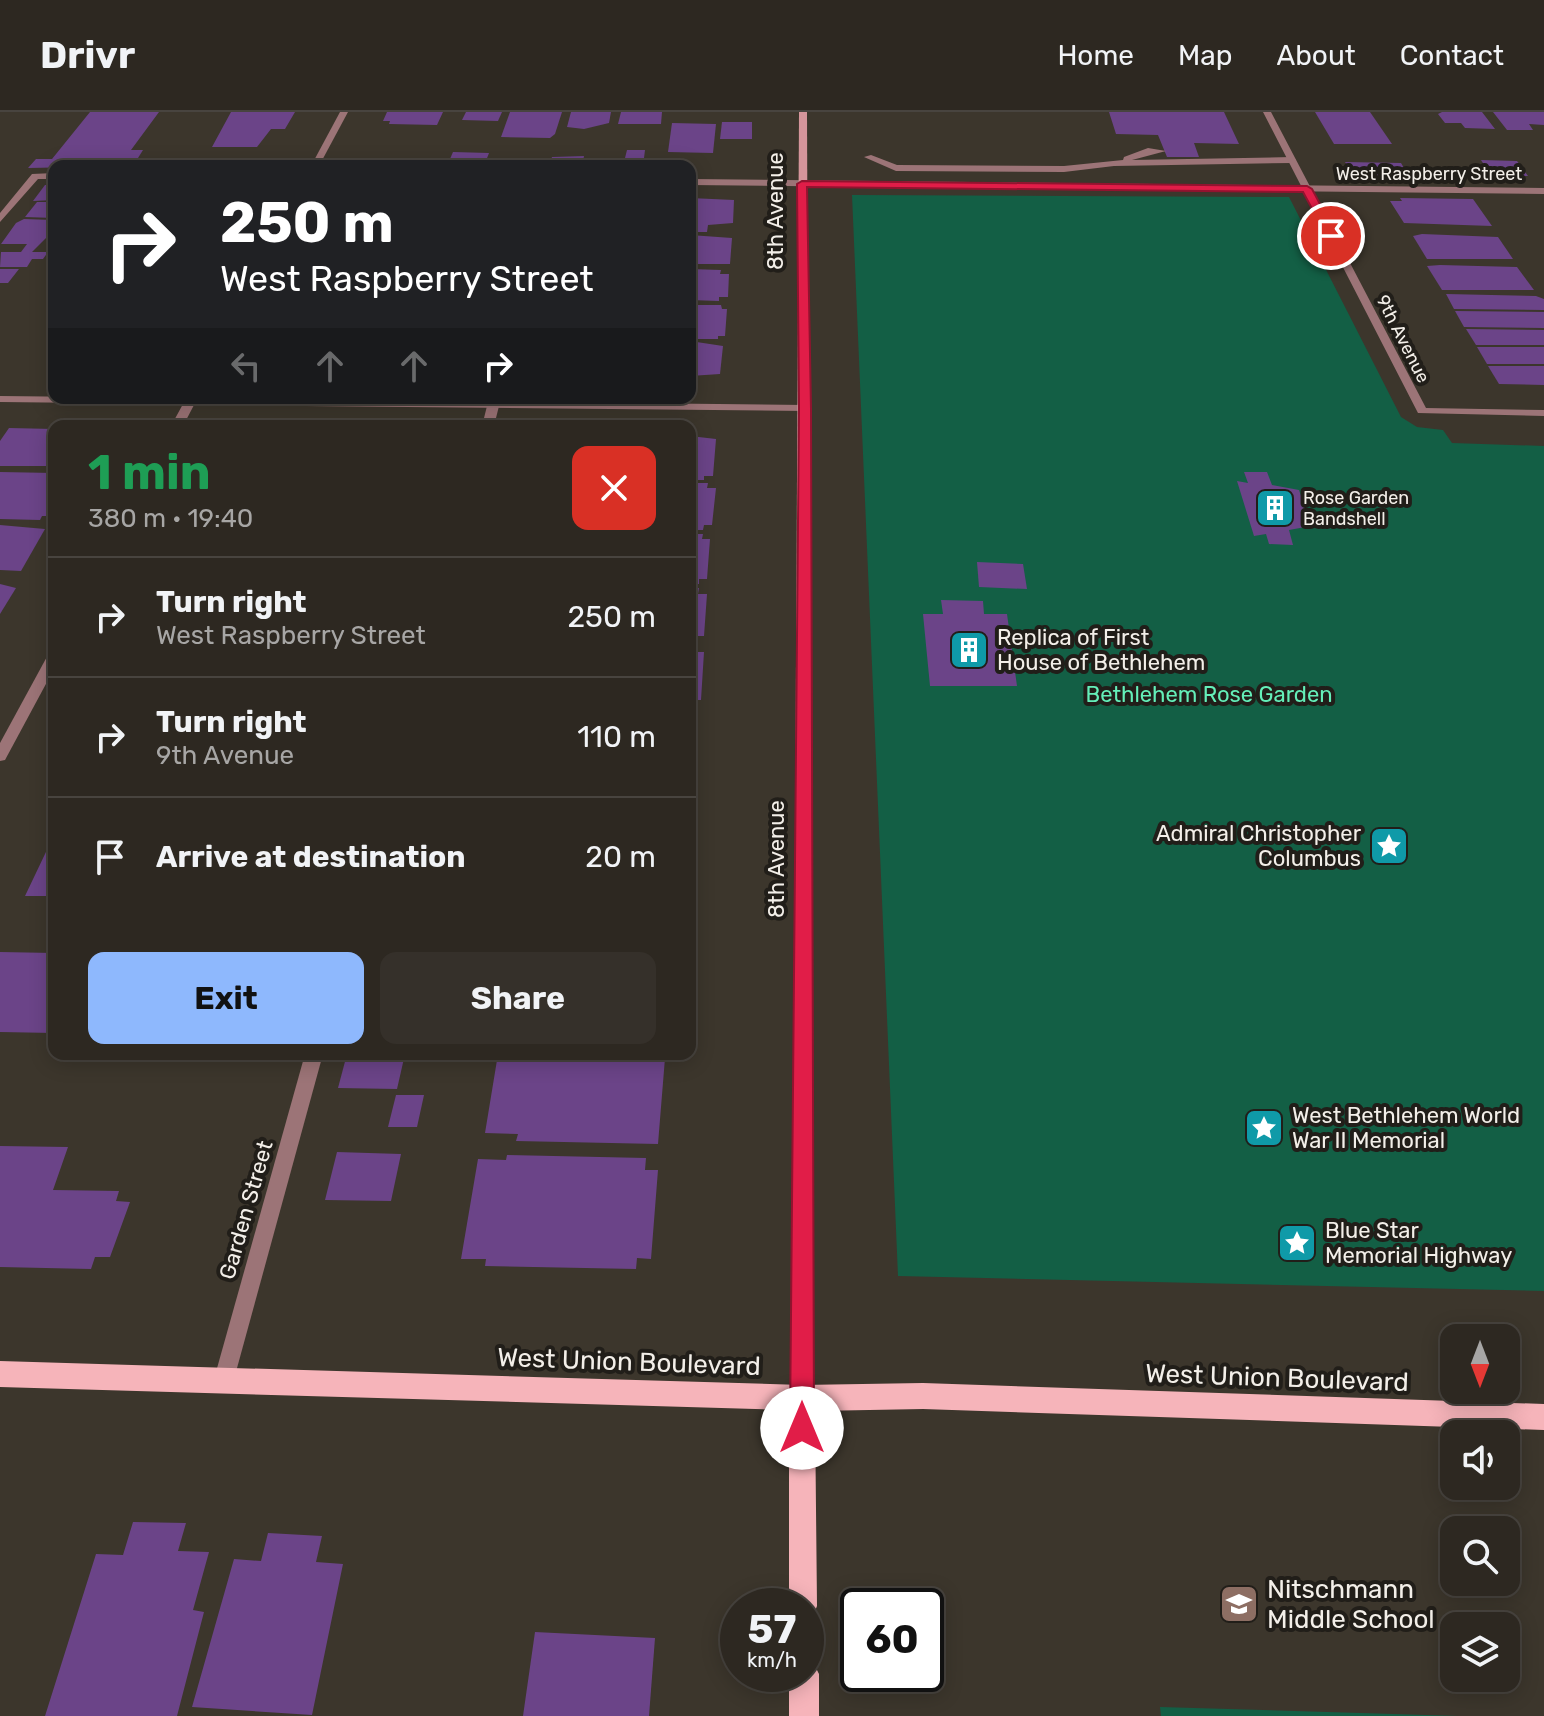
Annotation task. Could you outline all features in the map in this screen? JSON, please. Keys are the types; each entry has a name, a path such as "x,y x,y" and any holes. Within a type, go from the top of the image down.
{"main road":[{"name":"8th Avenue","path":"803,112 803,1588"},
{"name":"West Union Boulevard","path":"0,1374 802,1398 939,1397 1544,1417"},
{"path":"804,1692 804,1716"}],"street":[{"path":"318,160 344,112"},
{"name":"9th Avenue","path":"1267,112 1422,411 1544,413"},
{"path":"1114,163 1148,151 1162,151"},
{"path":"1199,152 1251,162"},
{"path":"868,157 896,168 1064,169 1114,163 1292,160"},
{"path":"0,219 35,176 48,176"},
{"name":"West Raspberry Street","path":"696,182 1544,191"},
{"path":"0,399 48,399"},
{"path":"628,404 805,408"},
{"path":"0,756 48,667"},
{"name":"Garden Street","path":"224,1379 312,1060"}],"green space":[{"name":"Bethlehem Rose Garden","path":"852,195 1289,197 1401,417 1417,427 1443,430 1452,443 1544,446 1544,1291 898,1276"},
{"path":"1160,1707 1459,1716 1161,1716"}],"building":[{"path":"90,112 159,112 131,150 143,150 137,160 48,160 48,168 28,168 36,159 52,159"},
{"path":"231,112 295,112 285,129 271,129 257,147 212,147"},
{"path":"387,112 443,112 437,125 389,124 390,121 383,121"},
{"path":"466,112 502,112 498,121 462,120"},
{"path":"510,112 562,112 555,134 550,138 501,137"},
{"path":"571,112 611,112 609,123 584,129 567,127"},
{"path":"621,112 662,112 661,124 618,124"},
{"path":"1109,112 1224,112 1239,144 1194,143 1199,157 1167,157 1158,135 1116,134"},
{"path":"1315,112 1370,112 1392,144 1334,144"},
{"path":"1482,112 1495,129 1465,128 1461,123 1445,123 1438,114"},
{"path":"1493,112 1544,112 1544,125 1529,124 1533,130 1507,130"},
{"path":"722,122 752,122 752,139 720,139"},
{"path":"672,123 716,124 713,153 668,152"},
{"path":"627,150 645,150 644,158 654,158 654,160 624,160"},
{"path":"453,152 489,153 486,160 450,160"},
{"path":"584,156 583,160 551,160 552,157"},
{"path":"1481,160 1517,161 1528,176 1491,176"},
{"path":"1345,162 1401,163 1411,180 1370,180 1363,168 1349,168"},
{"path":"45,185 48,185 48,200 33,201"},
{"path":"696,198 734,200 733,223 708,225 707,232 696,232"},
{"path":"1400,198 1473,199 1492,226 1404,223 1390,201 1402,201"},
{"path":"37,202 48,202 48,218 25,217"},
{"path":"24,219 48,220 48,236 32,252 48,252 43,259 32,259 27,267 0,267 1,252 21,252 27,244 1,244 16,223"},
{"path":"696,235 732,238 730,264 696,264"},
{"path":"1413,236 1498,237 1513,259 1427,259"},
{"path":"1427,266 1517,267 1534,290 1442,290"},
{"path":"0,269 19,269 8,283 0,283"},
{"path":"696,269 721,270 720,274 729,274 728,297 719,297 719,301 696,300"},
{"path":"1446,294 1536,296 1544,299 1544,310 1454,309"},
{"path":"696,305 721,305 722,309 727,309 725,336 718,336 718,339 696,339"},
{"path":"1455,311 1544,312 1544,328 1464,327"},
{"path":"1466,329 1544,330 1544,345 1476,345"},
{"path":"696,342 723,346 720,374 696,376"},
{"path":"1477,347 1544,347 1544,364 1487,364"},
{"path":"1488,366 1544,366 1544,385 1499,384"},
{"path":"9,428 48,429 48,466 0,466 0,441"},
{"path":"696,437 716,439 713,476 704,476 704,480 696,480"},
{"path":"0,472 48,473 48,516 42,516 40,520 0,519"},
{"name":"Rose Garden Bandshell","path":"1244,472 1267,472 1272,485 1299,490 1311,526 1289,530 1293,545 1269,544 1266,534 1254,536 1237,481 1248,483"},
{"path":"696,483 708,483 707,488 716,488 712,525 704,525 703,530 696,530"},
{"path":"0,525 45,529 21,571 0,570"},
{"path":"696,534 703,534 702,539 710,539 707,579 699,579 699,584 696,584"},
{"path":"977,562 1023,564 1027,589 979,587"},
{"path":"0,584 16,588 0,614"},
{"path":"696,588 699,588 698,594 707,594 704,636 696,636"},
{"name":"Replica of First House of Bethlehem","path":"941,600 983,601 984,614 1007,614 1017,686 930,686 923,614 943,614"},
{"path":"696,652 704,652 701,700 696,700"},
{"path":"48,848 48,896 25,896"},
{"path":"0,952 48,953 48,1033 0,1032"},
{"path":"345,1060 404,1060 397,1089 338,1088"},
{"path":"497,1060 665,1060 658,1144 516,1141 518,1134 485,1133"},
{"path":"396,1095 424,1095 417,1127 388,1127"},
{"path":"0,1146 68,1147 53,1190 119,1191 116,1201 130,1202 110,1257 95,1257 91,1269 0,1267"},
{"path":"337,1152 401,1154 391,1201 325,1200"},
{"path":"507,1155 646,1158 645,1170 658,1170 651,1259 637,1258 636,1269 485,1266 486,1259 461,1259 478,1159 506,1160"},
{"path":"133,1522 186,1523 178,1551 209,1552 193,1610 204,1612 177,1716 45,1716 96,1554 123,1555"},
{"path":"268,1533 322,1536 316,1562 343,1564 312,1715 192,1707 234,1559 261,1561"},
{"path":"535,1632 655,1638 649,1716 523,1716"}],"place":[{"name":"Rose Garden Bandshell","path":"1275,508"},
{"name":"Replica of First House of Bethlehem","path":"969,650"},
{"name":"Admiral Christopher Columbus","path":"1389,846"},
{"name":"West Bethlehem World War II Memorial","path":"1264,1128"},
{"name":"Blue Star Memorial Highway","path":"1297,1243"},
{"name":"Nitschmann Middle School","path":"1239,1604"}],"route":[{"path":"802,1428 805,408 802,184 1307,189 1331,236"}]}
